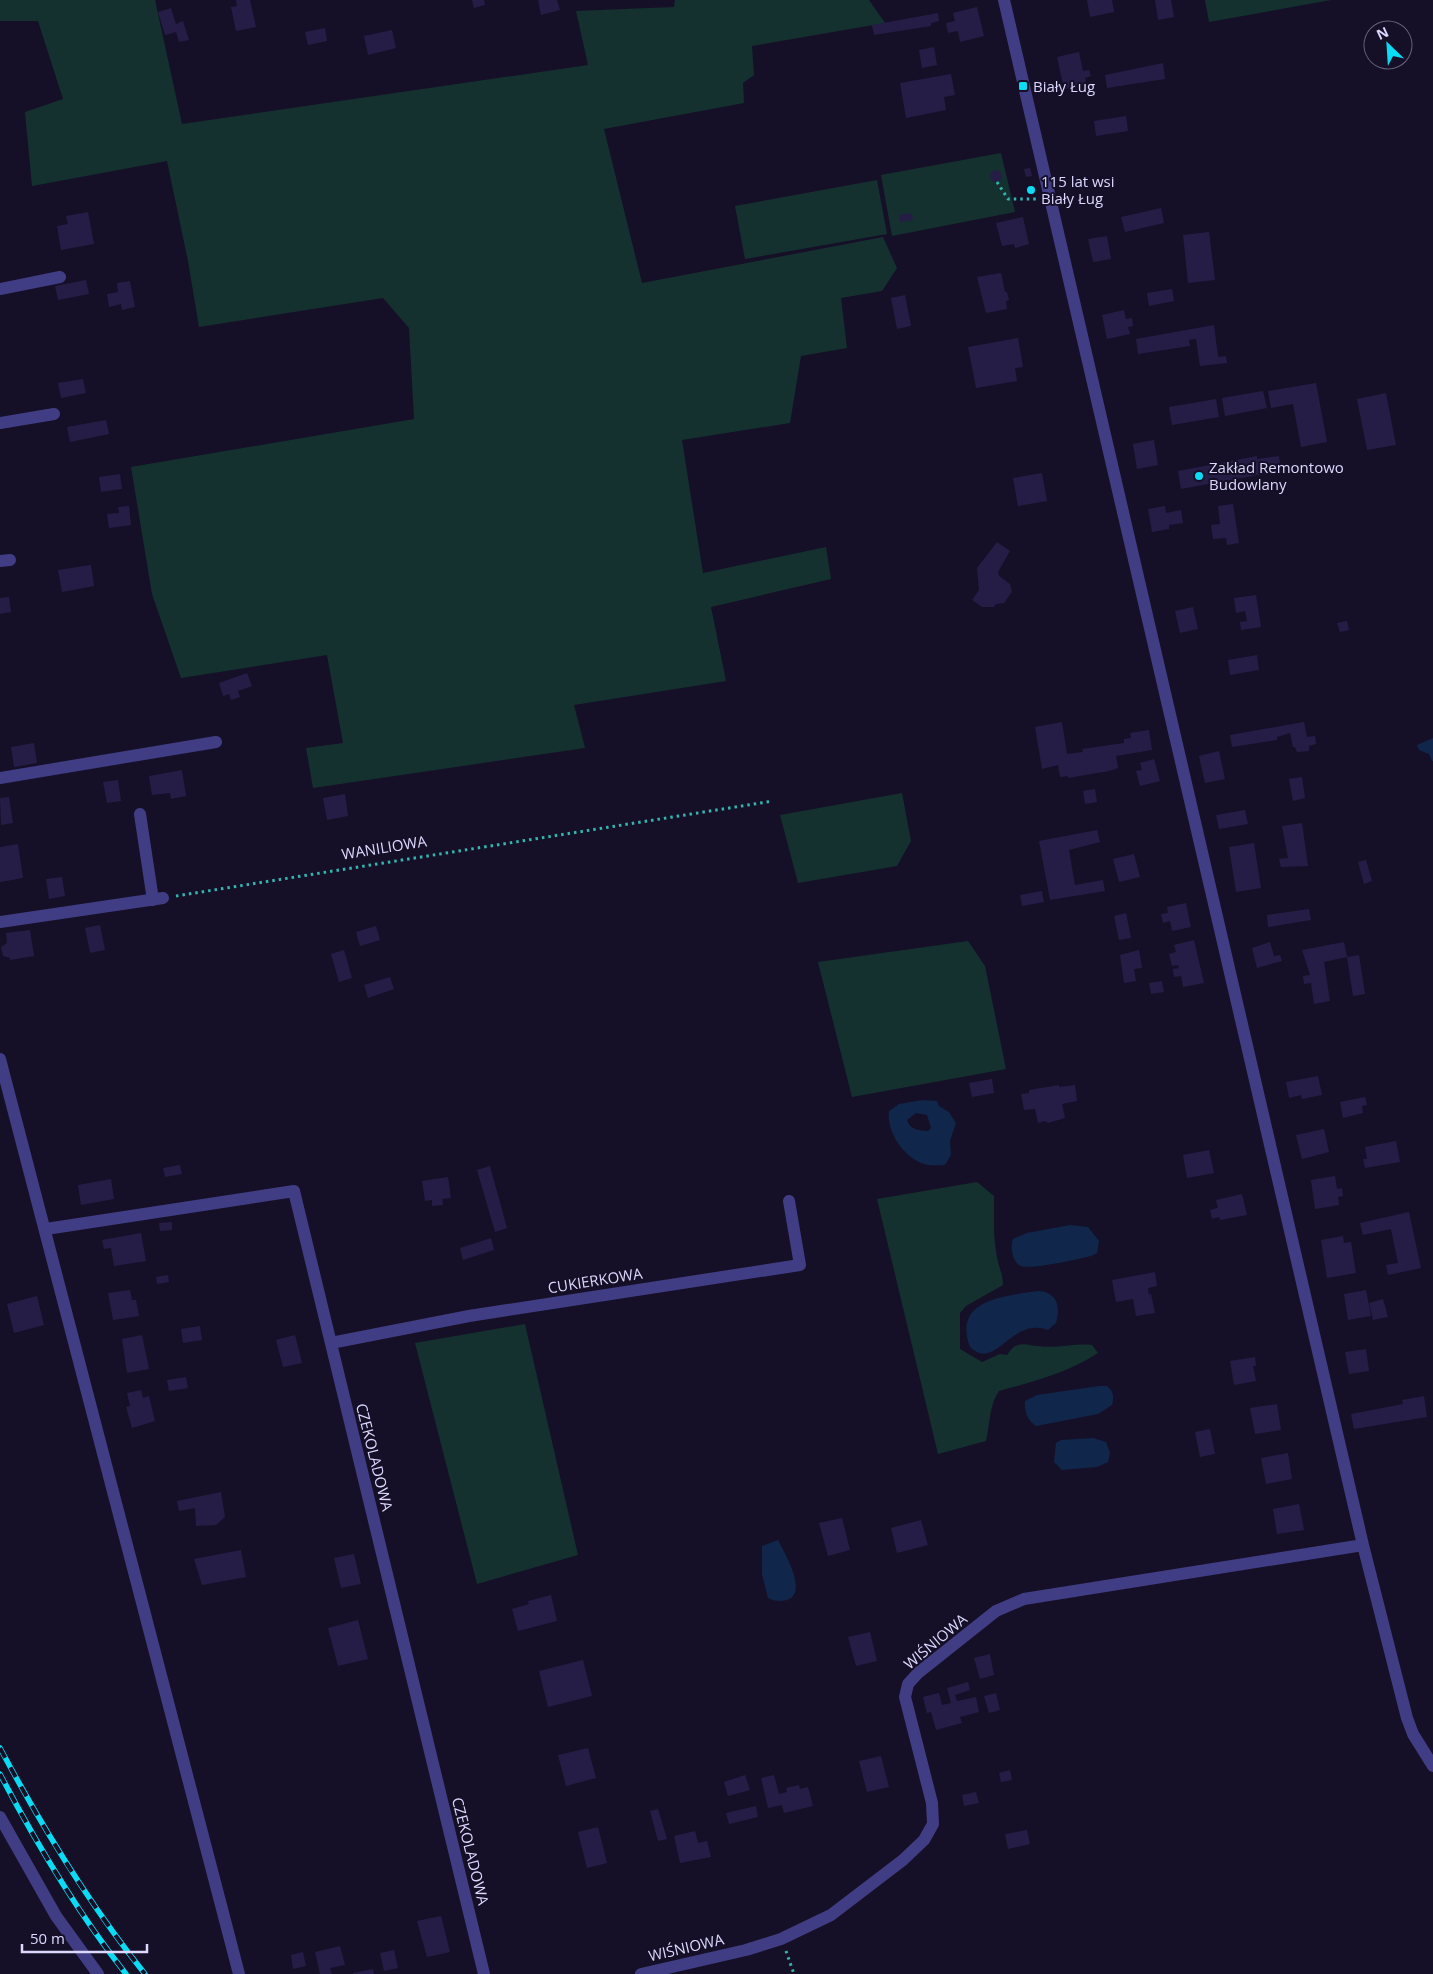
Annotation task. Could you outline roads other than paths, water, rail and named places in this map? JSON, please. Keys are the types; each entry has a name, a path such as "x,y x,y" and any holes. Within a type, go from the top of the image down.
{"street":[{"path":"1004,0 1363,1545 1407,1718 1417,1742 1433,1766"},
{"path":"0,289 60,277"},
{"path":"0,423 54,414"},
{"path":"0,778 216,742"},
{"path":"0,922 158,899 140,814"},
{"path":"0,1059 240,1974"},
{"name":"CZEKOLADOWA","path":"46,1229 294,1191 484,1974"},
{"name":"CUKIERKOWA","path":"330,1343 469,1316 800,1265 789,1201"},
{"name":"WIŚNIOWA","path":"641,1974 746,1950 781,1939 831,1915 903,1860 924,1840 933,1824 932,1803 908,1714 905,1696 908,1684 918,1673 996,1612 1024,1599 1053,1592 1111,1586 1363,1545"},
{"path":"0,1817 56,1916 98,1974"}],"water":[{"path":"1433,738 1432,761 1429,754 1419,750 1417,745"},
{"path":"923,1100 937,1101 939,1106 949,1112 956,1123 950,1141 951,1155 945,1165 930,1165 920,1162 912,1158 899,1145 891,1128 889,1111 899,1104","holes":["916,1113 927,1115 931,1128 928,1131 918,1130 908,1123 907,1120"]},
{"path":"1070,1225 1088,1227 1099,1241 1097,1253 1091,1256 1035,1267 1021,1266 1014,1258 1012,1250 1013,1239 1027,1233"},
{"path":"1038,1291 1050,1294 1058,1306 1056,1323 1048,1330 1035,1328 1024,1330 988,1353 979,1353 970,1347 966,1331 968,1319 975,1310 997,1298"},
{"path":"1107,1386 1111,1390 1113,1397 1112,1405 1098,1414 1036,1426 1027,1415 1025,1401 1037,1395"},
{"path":"1093,1438 1106,1442 1110,1453 1108,1462 1097,1467 1062,1470 1054,1462 1056,1443 1061,1440"},
{"path":"778,1540 793,1572 796,1589 793,1596 782,1601 768,1598 762,1574 762,1546"}],"railway":[{"path":"0,1748 32,1807 67,1864 124,1947 145,1974"},
{"path":"0,1774 28,1826 59,1877 91,1927 126,1974"}],"place":[{"name":"Biały Ług","path":"1023,86"},
{"name":"115 lat wsi Biały Ług","path":"1031,190"},
{"name":"Zakład Remontowo Budowlany","path":"1199,476"}]}
